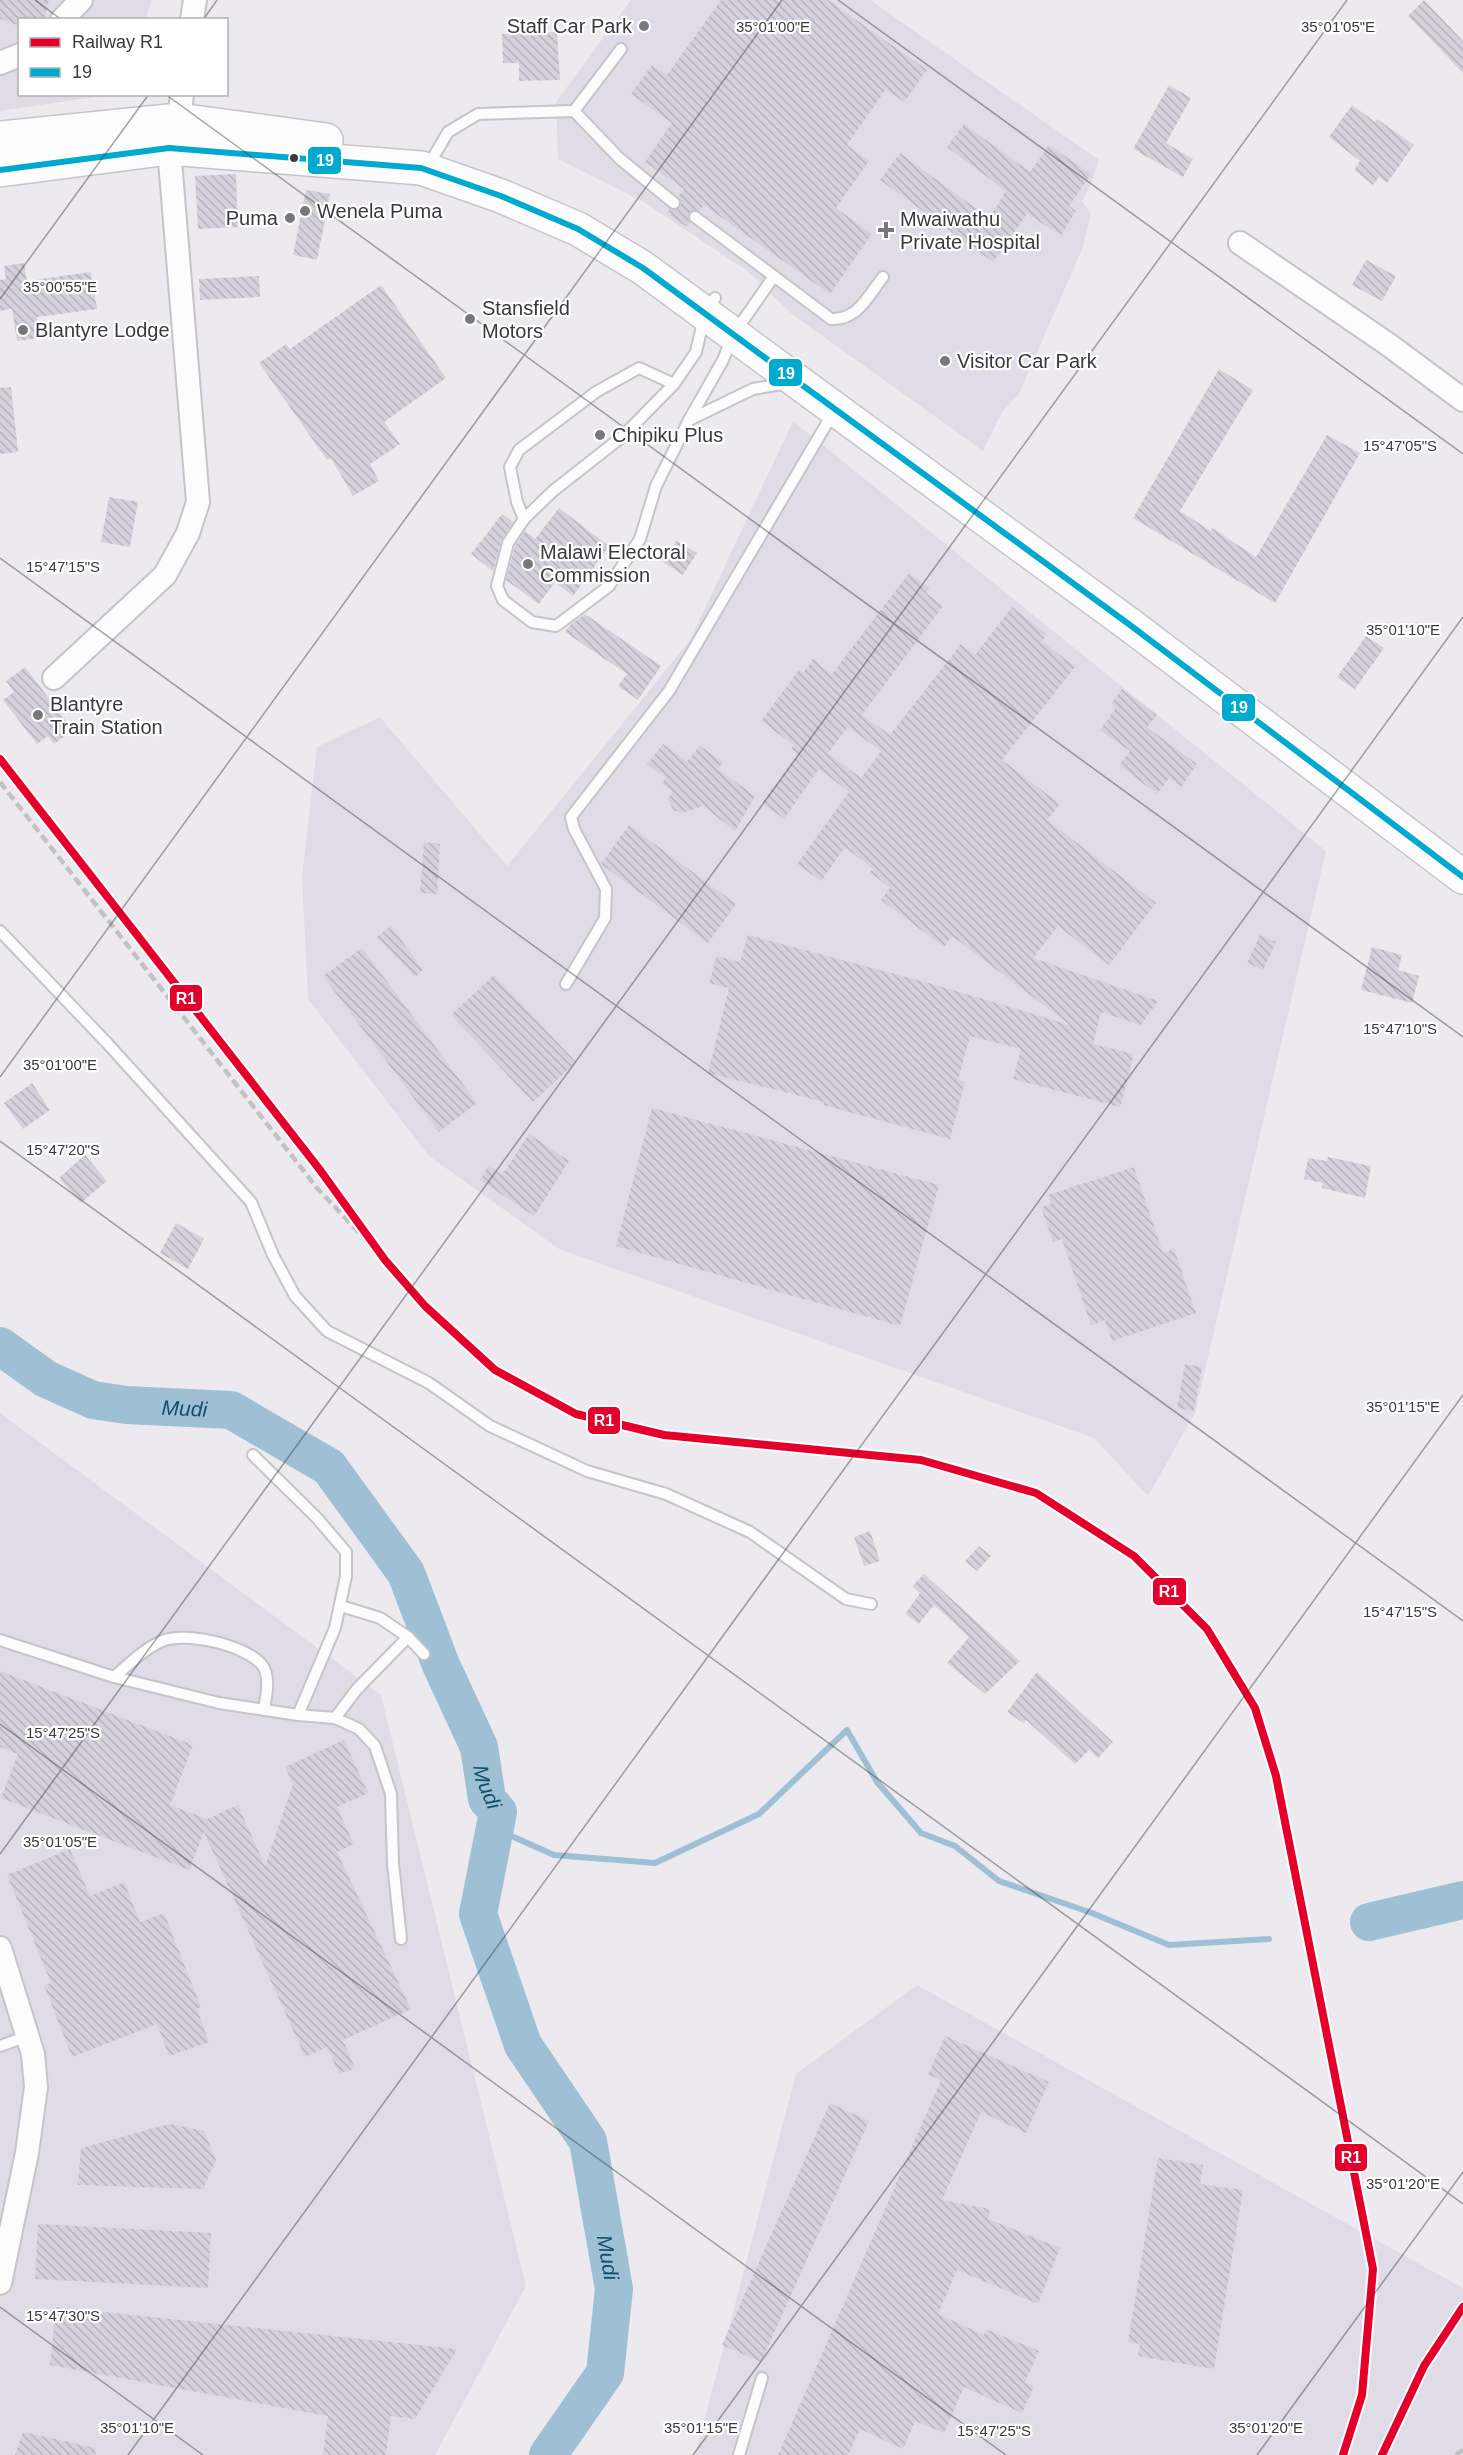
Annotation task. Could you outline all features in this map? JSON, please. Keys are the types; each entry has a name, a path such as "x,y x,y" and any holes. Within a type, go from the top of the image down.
{"highway":[{"path":"0,170 177,121"},
{"path":"0,138 177,121 427,162 578,229 710,306 1158,625 1463,857"},
{"path":"738,327 798,382 1130,625 1463,877"}],"street":[{"path":"64,18 81,0"},
{"path":"192,18 195,0"},
{"path":"0,63 18,56"},
{"path":"54,678 165,574 188,533 198,502 195,443 175,236 177,121"},
{"path":"1240,243 1389,345 1463,399"},
{"path":"0,1948 33,2054 36,2087 33,2118 0,2283"}],"lane":[{"path":"574,111 621,49"},
{"path":"427,162 448,132 478,114 574,111 620,159 674,203"},
{"path":"694,217 831,319 852,316 883,277"},
{"path":"710,306 696,352 674,384 623,436 553,490 524,519 508,543 497,586 503,600 532,622 556,626 609,586 640,539 656,486 738,327 774,276"},
{"path":"524,519 517,502 510,467 519,450 596,392 628,372 639,368 650,371 674,384"},
{"path":"689,420 753,389 798,382"},
{"path":"566,984 605,918 606,889 574,829 572,817 669,691 835,410"},
{"path":"0,931 107,1043 251,1202 273,1255 295,1296 327,1331 429,1383 490,1426 587,1471 666,1494 750,1532 846,1599 872,1604"},
{"path":"253,1455 317,1518 346,1552 346,1576 335,1628 298,1715"},
{"path":"341,1606 380,1618 408,1637 424,1654"},
{"path":"114,1677 139,1654 164,1640 192,1636 248,1653 264,1666 267,1680 264,1710"},
{"path":"335,1718 357,1689 408,1637"},
{"path":"0,1640 114,1677 219,1703 335,1718 359,1730 375,1746 391,1794 393,1863 401,1939"},
{"path":"0,2046 28,2036"},
{"path":"739,2455 762,2378"}],"shaded area":[{"path":"0,0 152,0 145,18 18,18 18,96 102,96 0,111"},
{"name":"Mwaiwathu Private Hospital","path":"631,0 870,0 1099,160 1091,184 1082,201 1091,214 1083,247 1019,394 1002,412 983,451 792,314 747,271 642,201 558,159 556,102"},
{"path":"793,421 1326,851 1195,1413 1148,1496 1094,1438 559,1249 429,1156 308,999 302,876 317,747 380,717 507,866 690,640"},
{"path":"0,1413 381,1695 526,2286 435,2455 0,2455"},
{"path":"917,1985 1463,2288 1463,2455 695,2455 796,2074"}],"building":[{"path":"0,0 49,0 44,18 18,18 18,25 0,19"},
{"path":"721,0 828,0 927,70 904,102 886,89 847,145 869,161 836,208 872,234 830,294 704,205 699,211 693,210 689,213 690,223 687,227 667,213 670,209 676,210 680,207 681,201 678,197 684,189 645,162 672,123 631,94 652,65 667,75"},
{"path":"1424,0 1463,41 1463,73 1408,16"},
{"path":"557,32 560,80 519,81 519,63 503,63 502,34"},
{"path":"1169,85 1191,98 1166,143 1193,159 1183,177 1133,149"},
{"path":"1352,105 1375,122 1377,119 1414,145 1387,183 1379,177 1373,185 1354,170 1360,161 1329,137"},
{"path":"964,124 1030,172 1049,145 1091,174 1069,206 1076,211 1061,235 1027,214 993,262 880,180 900,153 989,218 1006,191 947,147"},
{"path":"236,174 238,227 198,229 195,176"},
{"path":"306,190 330,194 317,260 293,255"},
{"path":"1366,260 1396,276 1382,301 1352,285"},
{"path":"24,263 27,281 91,272 97,309 37,317 40,338 17,341 12,309 0,311 0,280 6,279 4,266"},
{"path":"259,276 260,297 200,300 199,279"},
{"path":"381,285 446,378 384,422 400,444 370,464 379,481 353,496 331,458 327,460 259,363 286,344 290,349"},
{"path":"1219,369 1253,390 1180,511 1211,531 1212,528 1256,557 1327,435 1360,453 1275,603 1133,518"},
{"path":"11,387 18,452 0,454 0,388"},
{"path":"109,497 138,502 130,547 101,542"},
{"path":"559,508 609,546 573,596 555,582 539,604 506,580 515,546 525,531 535,539"},
{"path":"502,514 513,522 501,541 493,571 471,554"},
{"path":"676,541 697,553 683,575 663,562"},
{"path":"909,573 930,589 926,593 943,606 862,715 890,735 961,644 975,655 1012,607 1047,634 1042,641 1075,667 1002,760 1060,804 1047,820 1156,903 1109,965 1058,926 1033,958 1158,1001 1141,1025 1101,1012 1093,1044 1134,1054 1120,1107 1013,1079 1021,1049 970,1036 958,1080 965,1082 950,1139 823,1105 824,1102 708,1073 729,988 709,983 717,956 740,962 748,935 932,984 1070,1025 952,936 944,947 881,900 890,888 870,872 873,869 845,847 821,881 797,864 849,792 819,769 784,819 762,803 798,754 791,749 794,745 761,721 799,670 803,673 813,659 832,674","holes":["848,727 881,751 861,778 828,753"]},
{"path":"585,614 661,666 638,700 618,686 627,674 565,632 570,625"},
{"path":"1366,636 1384,648 1355,689 1337,677"},
{"name":"Blantyre Train Station","path":"25,667 73,730 54,744 48,736 37,744 3,700 14,692 6,681"},
{"path":"1122,689 1157,715 1147,727 1197,764 1181,787 1169,778 1157,794 1119,765 1130,751 1100,730 1116,708 1111,704"},
{"path":"663,744 687,761 700,746 723,762 718,769 755,796 735,831 703,806 682,813 673,810 668,799 672,791 662,784 666,778 647,764"},
{"path":"629,825 736,904 708,943 601,864"},
{"path":"424,842 440,844 437,894 420,893"},
{"path":"391,926 423,970 415,977 377,937"},
{"path":"1260,935 1276,942 1263,970 1247,963"},
{"path":"1372,947 1402,955 1398,970 1419,976 1412,1003 1361,990"},
{"path":"362,948 477,1103 439,1132 323,976"},
{"path":"494,975 576,1062 533,1102 451,1015"},
{"path":"32,1083 50,1110 23,1129 4,1103"},
{"path":"652,1108 939,1185 900,1326 616,1246"},
{"path":"529,1134 569,1161 534,1216 480,1180 488,1166 502,1175"},
{"path":"85,1155 107,1181 81,1203 59,1178"},
{"path":"1328,1157 1371,1166 1365,1198 1322,1188 1323,1183 1304,1179 1308,1158 1327,1161"},
{"path":"1134,1167 1163,1253 1174,1249 1196,1313 1112,1341 1105,1320 1091,1325 1062,1239 1053,1242 1041,1207 1051,1204 1048,1195"},
{"path":"176,1223 204,1239 188,1269 160,1253"},
{"path":"1185,1364 1202,1367 1194,1411 1177,1408"},
{"path":"870,1531 880,1561 864,1566 854,1537"},
{"path":"979,1546 991,1556 977,1571 965,1561"},
{"path":"924,1574 1020,1661 985,1694 947,1663 969,1637 934,1605 919,1624 905,1614 920,1593 912,1586"},
{"path":"0,1671 193,1745 170,1805 207,1819 238,1805 265,1866 293,1784 285,1767 344,1740 368,1793 337,1807 354,1844 337,1852 411,2009 343,2040 355,2068 339,2074 327,2047 305,2057 204,1832 189,1870 1,1798 18,1754 0,1747"},
{"path":"1037,1672 1113,1742 1098,1758 1089,1750 1075,1764 1026,1720 1023,1723 1007,1712"},
{"path":"70,1849 90,1896 124,1882 140,1922 164,1913 201,2007 197,2009 209,2042 169,2056 157,2024 72,2057 44,1985 51,1983 7,1875"},
{"path":"945,2036 1049,2082 1026,2133 981,2112 942,2200 990,2209 988,2219 1060,2248 1038,2304 957,2270 938,2314 984,2335 986,2329 1039,2351 1025,2382 1034,2386 1022,2413 964,2387 944,2433 915,2421 903,2449 860,2429 848,2455 778,2455 941,2080 928,2075"},
{"path":"830,2103 869,2121 761,2362 722,2345"},
{"path":"169,2124 204,2131 216,2160 203,2189 78,2185 81,2148"},
{"path":"1158,2158 1203,2165 1200,2184 1243,2190 1214,2369 1138,2356 1140,2344 1128,2342"},
{"path":"38,2224 211,2233 208,2288 35,2279"},
{"path":"56,2307 457,2349 415,2419 391,2416 386,2455 323,2455 328,2416 50,2365"},
{"path":"23,2432 96,2448 95,2455 15,2455"}],"waterway":[{"name":"Mudi","path":"0,1346 46,1379 93,1400 126,1405 231,1410 329,1467 406,1573 441,1665 479,1747 487,1799 498,1812 478,1914 523,2045 588,2141 614,2289 605,2373 548,2455"},
{"path":"0,1350 42,1385 90,1404 126,1415 252,1409 317,1452 383,1529 443,1642 474,1715 483,1777 507,1834 554,1855 655,1863 759,1814 847,1730 877,1782 921,1833 955,1846 999,1881 1092,1913 1169,1945 1269,1939"},
{"path":"1369,1922 1463,1900"}],"railway":[{"path":"0,782 317,1188 385,1260"},
{"path":"1382,2455 1424,2366 1463,2307"},
{"path":"1456,2455 1463,2450"}],"rail line":[{"name":"R1","path":"0,759 320,1170 385,1260 425,1306 495,1370 576,1414 664,1435 921,1460 1036,1493 1134,1556 1207,1629 1255,1708 1276,1776 1373,2269 1362,2395 1343,2455"},
{"name":"R1","path":"1382,2455 1424,2366 1463,2307"}],"transit line":[{"name":"19","path":"0,170 169,148 421,168 501,196 578,229 643,268 1130,625 1463,877"}],"place":[{"name":"Staff Car Park","path":"644,26"},
{"name":"Wenela Puma","path":"305,211"},
{"name":"Puma","path":"290,218"},
{"name":"Mwaiwathu Private Hospital","path":"886,230"},
{"name":"Stansfield Motors","path":"470,319"},
{"name":"Blantyre Lodge","path":"23,330"},
{"name":"Visitor Car Park","path":"945,361"},
{"name":"Chipiku Plus","path":"600,435"},
{"name":"Malawi Electoral Commission","path":"528,564"},
{"name":"Blantyre Train Station","path":"38,715"}]}
